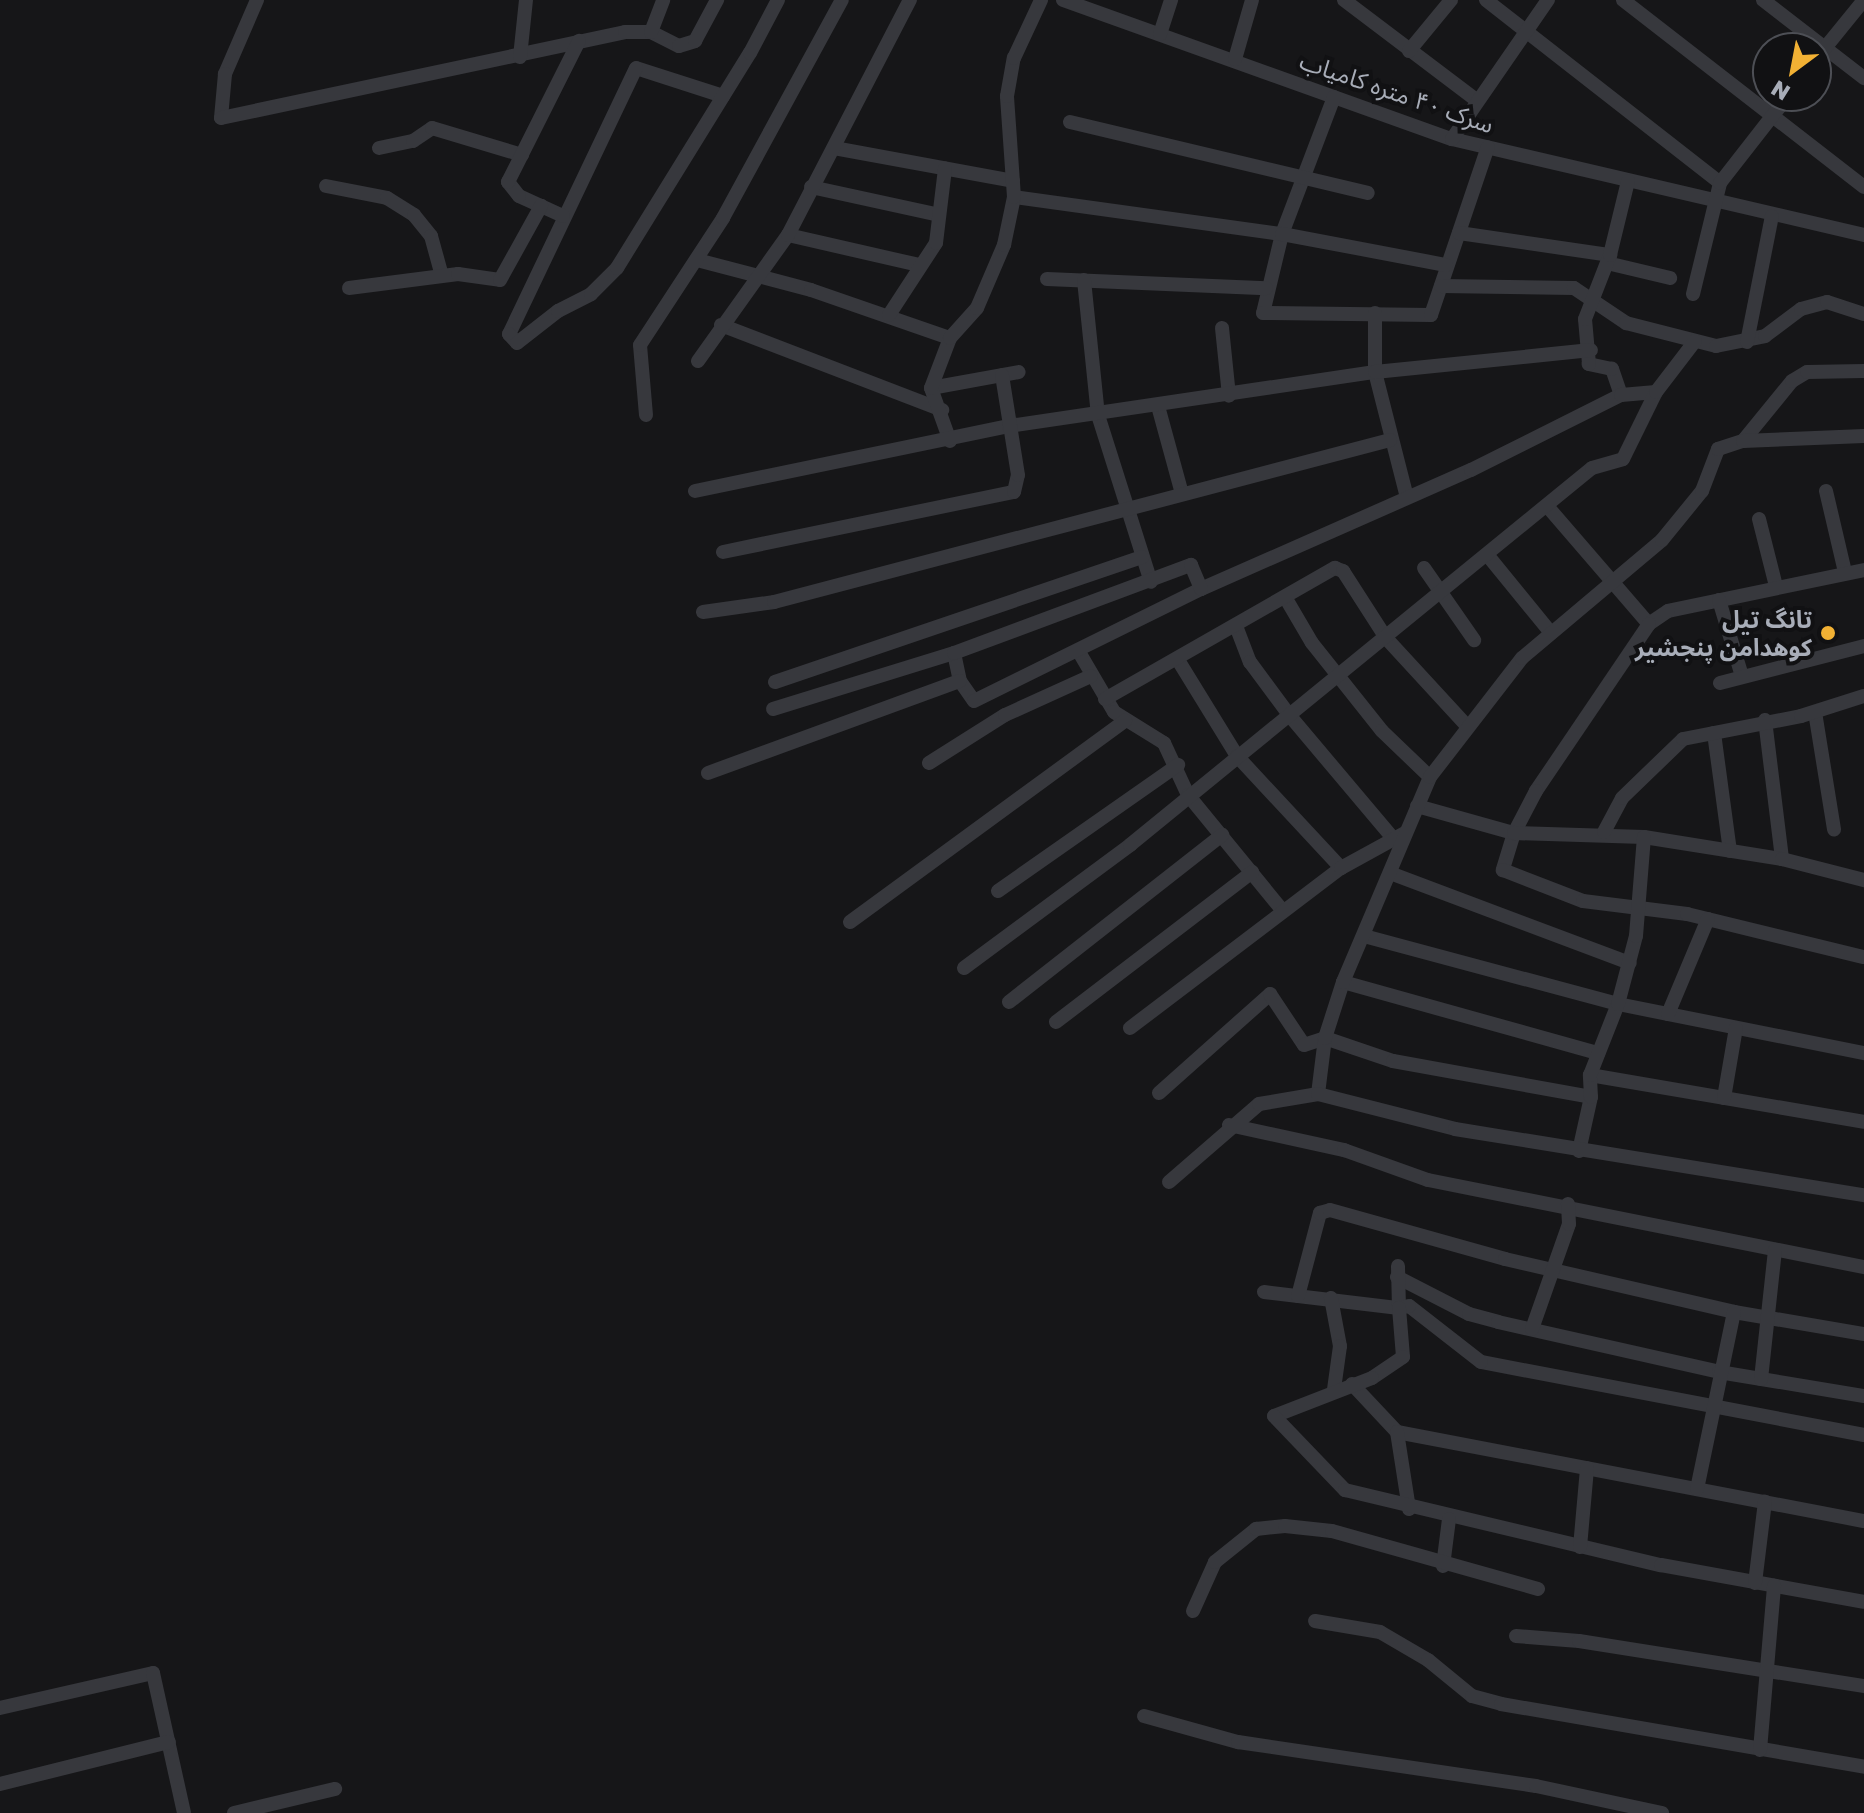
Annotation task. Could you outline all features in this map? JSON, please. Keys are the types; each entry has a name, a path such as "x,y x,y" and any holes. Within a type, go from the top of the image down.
{"street":[{"path":"257,0 225,74 221,118 520,57 579,41 651,32 679,46 695,41 717,0"},
{"path":"520,57 526,0"},
{"path":"651,32 663,0"},
{"path":"723,96 636,68 613,125 563,216 509,334 517,343 558,311 591,294 617,268 723,96 778,0"},
{"path":"646,415 640,345 697,260 842,0"},
{"path":"698,361 788,235 910,0"},
{"path":"950,441 942,410 931,388 950,338 977,308 1004,245 1014,197 1007,96 1014,58 1041,0"},
{"name":"سرک ۴۰ متره کامیاب","path":"1063,0 1086,4 1160,34 1452,139 1864,235"},
{"path":"1160,34 1171,0"},
{"path":"1235,59 1252,0"},
{"path":"1344,0 1476,100"},
{"path":"1409,51 1451,0"},
{"path":"1486,0 1720,183"},
{"path":"1452,139 1476,100 1548,0"},
{"path":"1623,0 1864,187"},
{"path":"1763,0 1797,32"},
{"path":"1832,39 1864,0"},
{"path":"563,216 510,190 508,182 579,41"},
{"path":"1832,60 1864,78"},
{"path":"1334,97 1282,234 1266,288 1263,313 1431,315 1488,147"},
{"path":"1693,294 1720,183 1776,112"},
{"path":"1070,122 1368,193"},
{"path":"379,148 413,141 432,128 522,155"},
{"path":"834,148 1013,181"},
{"path":"889,315 936,243 945,169"},
{"path":"1621,395 1612,369 1589,364 1591,350 1585,319 1608,259 1628,181"},
{"path":"326,186 387,198 414,215 431,236 442,276"},
{"path":"811,187 939,215"},
{"path":"1014,197 1282,234 1446,265"},
{"path":"349,288 442,276 500,280 541,206"},
{"path":"1747,342 1772,216"},
{"path":"1459,233 1608,259 1670,278"},
{"path":"788,235 919,265"},
{"path":"697,260 889,315 950,338"},
{"path":"1047,279 1266,288"},
{"path":"1084,280 1098,415 1151,582"},
{"path":"1441,286 1574,288 1626,323 1716,346 1747,342 1776,331 1801,309 1827,302 1864,314"},
{"path":"1375,313 1375,372 1406,494"},
{"path":"721,325 942,410"},
{"path":"1222,328 1229,396"},
{"path":"964,968 1290,716 1337,674 1489,557 1592,468 1623,459 1656,392 1695,341"},
{"path":"695,491 950,441 1009,426 1229,396 1375,372 1591,350"},
{"path":"1743,441 1792,381 1807,372 1864,371"},
{"path":"931,388 1019,372"},
{"path":"723,552 1014,492 1018,475 1002,375"},
{"path":"954,653 960,681 974,701 1079,652 1201,589 1406,494 1471,470 1621,395 1656,392"},
{"path":"1158,406 1182,494"},
{"path":"1318,1094 1325,1038 1343,982 1390,873 1399,835 1430,777 1522,658 1662,540 1702,491 1718,449 1743,441 1864,436"},
{"path":"703,612 774,602 1390,440"},
{"path":"1826,491 1845,572"},
{"path":"1547,506 1649,624"},
{"path":"1759,519 1776,586"},
{"path":"775,682 1142,557"},
{"path":"1489,557 1551,633"},
{"path":"773,709 954,653 1191,565 1201,589"},
{"path":"1105,699 1335,568 1343,571 1386,638 1467,726"},
{"path":"1424,568 1474,640"},
{"path":"1864,570 1668,611 1649,624 1536,791 1514,833 1503,870 1509,876 1583,901 1708,919 1864,957"},
{"path":"1285,597 1337,674 1382,731 1430,777"},
{"path":"1719,600 1742,676"},
{"path":"1236,626 1250,662 1290,716 1399,835"},
{"path":"1720,683 1864,646"},
{"path":"1079,652 1105,699 1125,721 1164,743 1178,765 1188,795 1283,911"},
{"path":"1178,660 1237,756 1341,868"},
{"path":"929,763 1005,715 1091,676"},
{"path":"708,773 960,681"},
{"path":"1604,832 1622,798 1683,739 1815,712 1864,696 1864,705"},
{"path":"1815,712 1834,829"},
{"path":"1765,720 1782,859"},
{"path":"850,922 1125,721"},
{"path":"1714,733 1730,851"},
{"path":"998,891 1178,765"},
{"path":"1417,806 1514,833 1604,832 1644,837 1782,859 1864,880"},
{"path":"1009,1002 1222,835"},
{"path":"1130,1028 1251,941 1283,911 1341,868 1399,835"},
{"path":"1579,1151 1591,1097 1590,1075 1618,1004 1630,963 1641,908 1644,837"},
{"path":"1056,1022 1252,872"},
{"path":"1390,873 1630,963"},
{"path":"1668,1014 1708,919"},
{"path":"1364,936 1618,1004 1864,1053"},
{"path":"1343,982 1598,1053"},
{"path":"1159,1093 1270,994 1304,1045 1325,1038 1393,1061 1591,1097"},
{"path":"1724,1098 1736,1028"},
{"path":"1590,1075 1864,1122"},
{"path":"1169,1182 1229,1125 1259,1104 1318,1094 1455,1129 1864,1195"},
{"path":"1229,1125 1344,1150 1428,1180 1568,1204 1864,1267"},
{"path":"1532,1329 1569,1224 1568,1204"},
{"path":"1298,1296 1320,1213 1330,1210 1553,1270 1734,1312 1864,1334"},
{"path":"1761,1379 1775,1250"},
{"path":"1864,1396 1719,1372 1469,1314 1397,1271 1403,1357 1372,1378 1334,1389 1274,1416 1280,1429 1345,1490 1449,1519 1755,1583 1864,1602"},
{"path":"1264,1292 1399,1308 1409,1306 1481,1362 1864,1435"},
{"path":"1331,1298 1340,1346 1334,1389"},
{"path":"1697,1489 1719,1372 1734,1312"},
{"path":"1352,1384 1397,1432 1409,1509"},
{"path":"1397,1432 1864,1521"},
{"path":"1580,1547 1587,1468"},
{"path":"1755,1583 1765,1502"},
{"path":"1443,1566 1449,1519"},
{"path":"1193,1611 1215,1562 1256,1529 1332,1531 1443,1566 1538,1589"},
{"path":"1760,1750 1774,1586"},
{"path":"1315,1621 1380,1632 1428,1660 1472,1696 1487,1700 1864,1767"},
{"path":"1516,1636 1864,1686"},
{"path":"0,1708 150,1672 155,1675 184,1813"},
{"path":"1144,1716 1238,1742 1536,1786 1662,1813"},
{"path":"0,1784 169,1742"},
{"path":"234,1813 335,1789"}],"place":[{"name":"تانگ تیل کوهدامن پنجشیر","path":"1828,633"}]}
